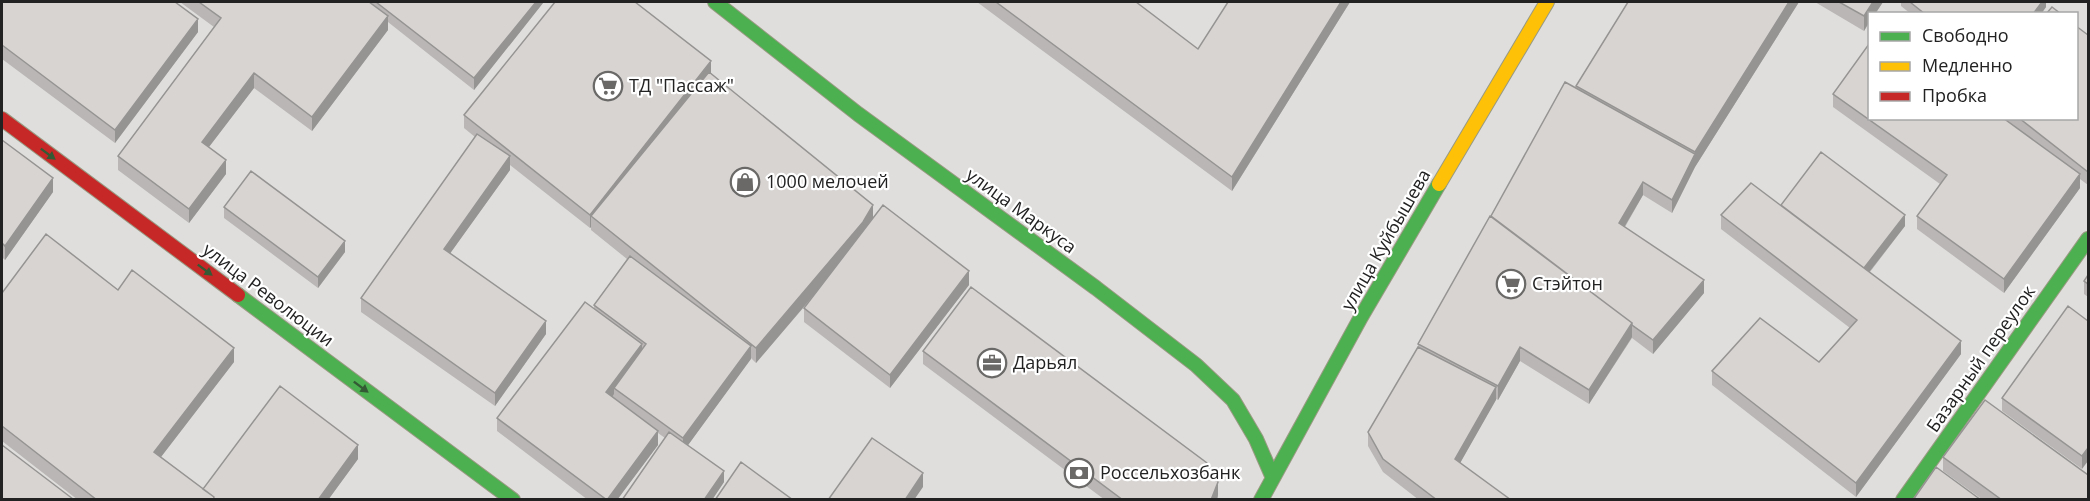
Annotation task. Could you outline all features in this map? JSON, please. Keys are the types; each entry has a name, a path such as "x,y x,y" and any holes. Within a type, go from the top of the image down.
{"street":[{"name":"улица Маркуса","path":"715,2 858,114 1096,288 1196,365 1233,400 1256,439 1273,478"},
{"name":"улица Куйбышева","path":"1261,500 1361,318 1547,2"},
{"name":"улица Революции","path":"2,119 513,500"},
{"name":"Базарный переулок","path":"1903,500 2088,238"}],"shaded area":[{"path":"2,2 2088,2 2088,499 2,499"}],"building":[{"path":"2,2 175,2 198,19 115,130 2,45"},
{"path":"199,2 369,2 388,16 312,117 254,73 202,142 226,160 189,209 118,156 221,18"},
{"path":"376,2 536,2 474,78"},
{"path":"555,2 635,2 711,61 590,215 464,115"},
{"path":"996,2 1136,2 1198,49 1228,2 1341,2 1232,177"},
{"path":"1628,2 1789,2 1695,152 1576,86"},
{"path":"1839,2 1873,2 1864,16"},
{"path":"1910,2 2042,2 2034,12 1922,12"},
{"path":"2052,7 2058,12 2048,12"},
{"path":"2078,28 2088,35 2088,172 2022,120 2078,120"},
{"path":"1868,45 1868,119 1833,94"},
{"path":"709,72 873,205 863,222 756,348 591,216"},
{"path":"1565,82 1695,154 1672,200 1643,182 1619,223 1704,280 1653,340 1491,216"},
{"path":"1870,120 2006,120 2080,174 2004,279 1917,216 1947,175"},
{"path":"477,134 510,156 444,249 546,321 495,393 361,298"},
{"path":"2,140 53,178 5,246 2,243"},
{"path":"1821,152 1905,215 1864,268 1781,205"},
{"path":"251,171 345,241 318,277 224,207"},
{"path":"1751,183 1961,341 1856,483 1712,371 1760,318 1819,362 1857,320 1721,215"},
{"path":"883,205 969,271 890,375 804,308"},
{"name":"Стэйтон","path":"1490,216 1632,323 1589,390 1520,347 1498,386 1418,344"},
{"path":"46,234 118,290 132,270 234,348 154,452 214,497 213,500 97,500 2,426 2,293"},
{"path":"630,256 751,346 683,438 614,388 646,344 594,305"},
{"path":"971,287 1207,463 1218,482 1211,500 1123,500 923,351"},
{"path":"585,302 642,344 606,392 658,431 607,500 497,418"},
{"path":"2068,306 2088,321 2088,448 2082,456 2002,398"},
{"path":"1418,347 1496,387 1455,459 1511,500 1437,500 1383,459 1368,432"},
{"path":"280,386 358,445 318,500 213,500 214,497 203,489"},
{"path":"1985,400 2088,475 2088,500 2002,500 1943,457"},
{"path":"669,432 724,471 704,500 622,500"},
{"path":"872,438 923,473 905,500 828,500"},
{"path":"2,445 73,499 73,500 2,500"},
{"path":"741,462 793,500 715,500"},
{"path":"1936,467 1981,500 1913,500"}],"traffic: fast":[{"path":"715,2 858,114 1096,288 1196,365 1233,400 1256,439 1273,478"},
{"path":"1261,500 1361,317 1439,184"},
{"path":"1903,500 2088,239"},
{"path":"238,295 513,500"}],"traffic: slow":[{"path":"1439,184 1547,2"}],"traffic: jam":[{"path":"2,119 238,295"}],"place":[{"name":"ТД \"Пассаж\"","path":"608,86"},
{"name":"1000 мелочей","path":"745,182"},
{"name":"Стэйтон","path":"1511,284"},
{"name":"Дарьял","path":"992,363"},
{"name":"Россельхозбанк","path":"1079,473"}]}
